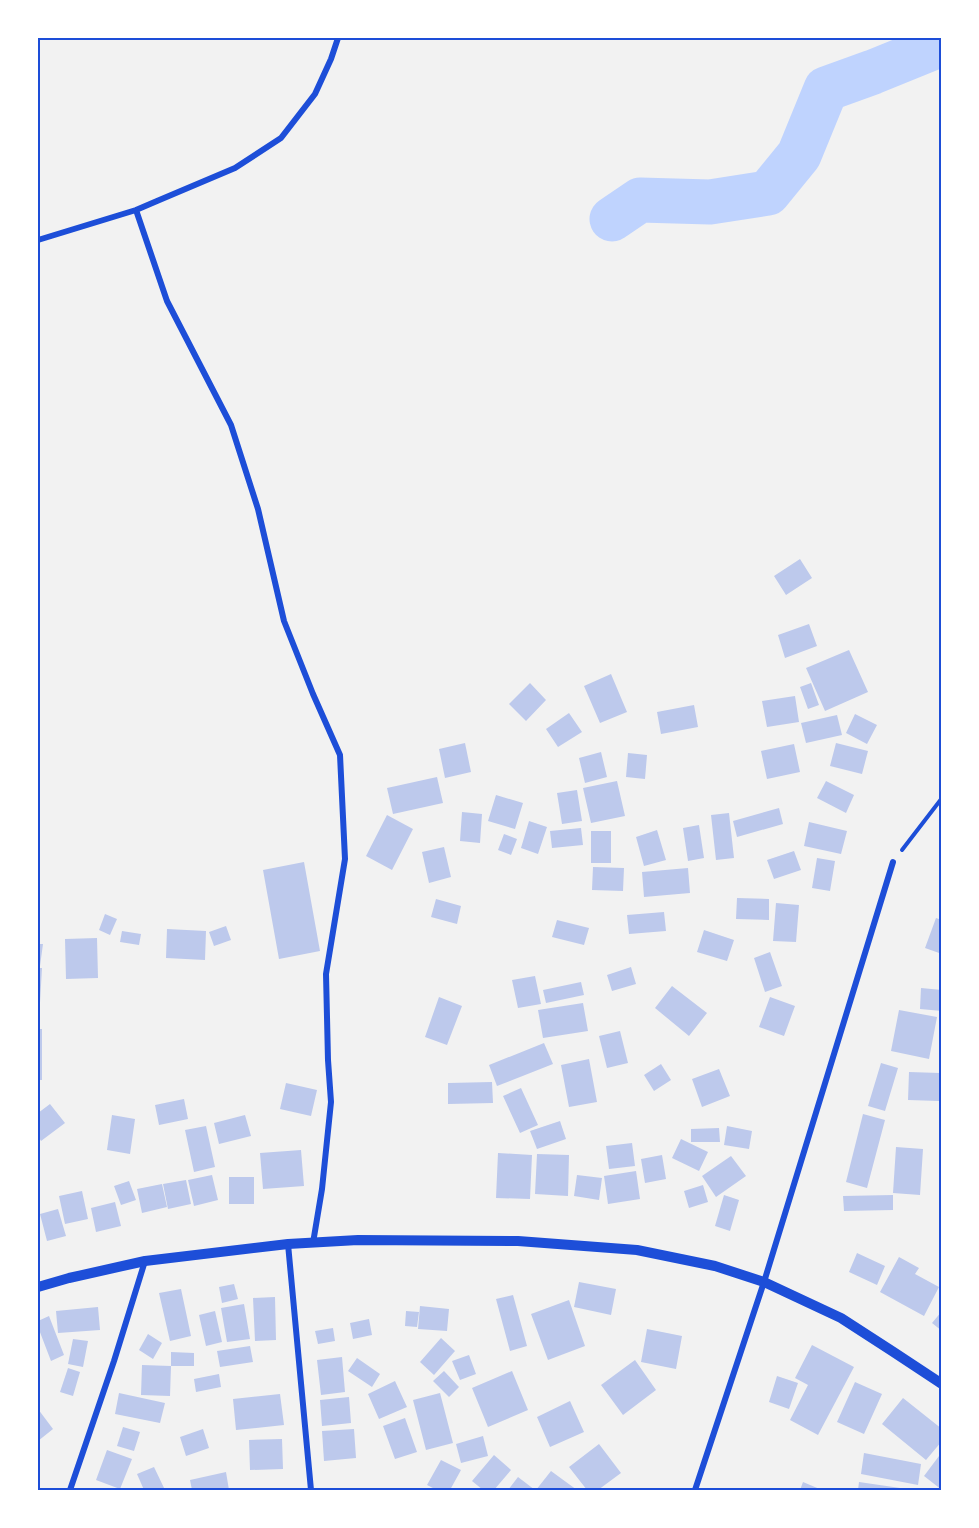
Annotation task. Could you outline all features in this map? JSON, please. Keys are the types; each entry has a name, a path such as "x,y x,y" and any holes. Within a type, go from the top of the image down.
{"street":[{"path":"38,240 136,210 235,168 282,138 315,94 338,38"},
{"path":"136,210 167,301 231,425 258,509 284,621 340,755 345,859 326,974 331,1102 322,1189 313,1243"},
{"path":"695,1491 764,1282 893,862"},
{"path":"38,1287 145,1261 288,1244 358,1240 518,1241 637,1250 715,1266 764,1282 841,1318 942,1384"},
{"path":"288,1244 311,1491"},
{"path":"70,1491 145,1261"}],"path":[{"path":"893,862 942,798"}],"building":[{"path":"800,559 812,578 786,595 774,576"},
{"path":"809,624 817,646 785,658 778,635"},
{"path":"849,650 868,692 825,711 806,668"},
{"path":"611,674 627,712 600,723 584,686"},
{"path":"530,683 546,700 526,721 509,704"},
{"path":"811,683 819,705 808,709 800,687"},
{"path":"795,696 799,722 767,727 762,701"},
{"path":"694,705 698,727 661,734 657,712"},
{"path":"569,713 582,732 558,747 546,729"},
{"path":"855,714 877,725 867,744 846,733"},
{"path":"837,715 842,735 806,743 801,723"},
{"path":"465,743 471,772 445,778 439,749"},
{"path":"836,743 868,751 862,774 830,766"},
{"path":"794,744 800,772 767,779 761,751"},
{"path":"601,752 607,777 585,783 579,758"},
{"path":"628,753 647,755 645,779 626,777"},
{"path":"437,777 443,803 393,814 387,788"},
{"path":"617,781 625,816 591,823 583,788"},
{"path":"826,781 854,795 846,813 817,798"},
{"path":"577,790 582,821 562,824 557,793"},
{"path":"496,795 523,803 515,829 488,821"},
{"path":"779,808 783,824 737,837 733,821"},
{"path":"462,812 482,814 480,843 460,841"},
{"path":"729,813 734,858 716,860 711,815"},
{"path":"387,815 413,829 392,870 366,856"},
{"path":"529,821 547,827 538,854 521,848"},
{"path":"809,822 847,831 841,854 804,846"},
{"path":"699,825 704,858 688,861 683,828"},
{"path":"581,828 583,845 552,848 550,831"},
{"path":"657,830 666,860 644,866 636,837"},
{"path":"591,831 611,831 611,863 591,863"},
{"path":"504,834 517,839 511,855 498,850"},
{"path":"444,847 451,877 429,883 422,852"},
{"path":"794,851 801,870 774,879 767,860"},
{"path":"817,858 835,861 830,891 812,888"},
{"path":"304,862 320,951 279,959 263,870"},
{"path":"593,867 624,868 623,891 592,890"},
{"path":"688,868 690,893 644,897 642,872"},
{"path":"737,898 769,899 769,920 736,919"},
{"path":"436,899 461,906 457,924 431,917"},
{"path":"776,903 799,905 796,942 773,941"},
{"path":"664,912 666,931 629,934 627,915"},
{"path":"105,914 117,919 110,935 99,930"},
{"path":"936,918 942,920 942,954 925,948"},
{"path":"557,920 589,928 584,945 552,937"},
{"path":"226,926 231,940 214,946 209,932"},
{"path":"167,929 206,931 205,960 166,958"},
{"path":"704,930 734,940 727,961 697,952"},
{"path":"122,931 141,934 139,945 120,942"},
{"path":"97,938 98,978 66,979 65,939"},
{"path":"38,944 43,944 40,966 38,966"},
{"path":"770,952 782,986 765,992 754,958"},
{"path":"631,967 636,984 612,991 607,975"},
{"path":"38,968 42,968 39,1020 38,1020"},
{"path":"535,976 541,1004 518,1008 512,980"},
{"path":"581,982 584,995 546,1003 543,990"},
{"path":"672,986 707,1013 689,1036 655,1008"},
{"path":"921,988 942,990 942,1011 920,1009"},
{"path":"439,997 462,1006 447,1045 425,1037"},
{"path":"770,997 795,1006 784,1036 759,1027"},
{"path":"583,1003 588,1031 543,1038 538,1010"},
{"path":"899,1010 937,1017 929,1059 891,1051"},
{"path":"38,1029 42,1029 42,1080 38,1080"},
{"path":"620,1031 628,1063 607,1068 599,1036"},
{"path":"544,1043 553,1064 497,1086 489,1065"},
{"path":"589,1059 597,1102 569,1107 561,1065"},
{"path":"881,1063 898,1068 885,1111 868,1106"},
{"path":"661,1064 671,1080 654,1091 644,1075"},
{"path":"719,1069 730,1096 702,1107 692,1079"},
{"path":"909,1072 940,1073 939,1101 908,1100"},
{"path":"492,1082 493,1103 448,1104 448,1083"},
{"path":"286,1083 317,1090 311,1116 280,1109"},
{"path":"521,1088 538,1125 520,1133 503,1096"},
{"path":"184,1099 188,1119 159,1125 155,1105"},
{"path":"50,1104 65,1123 41,1141 38,1136 38,1113"},
{"path":"863,1114 885,1120 867,1188 846,1182"},
{"path":"112,1115 135,1119 130,1154 107,1150"},
{"path":"245,1115 251,1136 219,1144 214,1123"},
{"path":"560,1121 566,1139 537,1149 530,1131"},
{"path":"206,1126 215,1167 194,1172 185,1130"},
{"path":"727,1126 752,1131 749,1149 724,1145"},
{"path":"719,1128 720,1142 691,1142 691,1129"},
{"path":"681,1139 708,1152 699,1171 672,1158"},
{"path":"632,1143 635,1166 609,1169 606,1146"},
{"path":"896,1147 923,1149 920,1195 893,1193"},
{"path":"301,1150 304,1186 263,1189 260,1153"},
{"path":"498,1153 532,1155 530,1199 496,1198"},
{"path":"537,1154 569,1155 568,1196 535,1194"},
{"path":"662,1155 666,1179 645,1183 641,1159"},
{"path":"731,1156 746,1176 716,1197 702,1176"},
{"path":"636,1171 640,1199 608,1204 604,1176"},
{"path":"212,1175 218,1200 194,1206 188,1180"},
{"path":"577,1175 602,1178 599,1200 574,1196"},
{"path":"229,1177 254,1177 254,1204 229,1204"},
{"path":"186,1180 191,1204 168,1209 163,1184"},
{"path":"129,1181 136,1200 121,1205 114,1186"},
{"path":"162,1184 167,1207 142,1213 137,1189"},
{"path":"703,1185 708,1202 689,1208 684,1191"},
{"path":"82,1191 88,1219 65,1224 59,1196"},
{"path":"724,1195 739,1200 730,1231 715,1226"},
{"path":"893,1195 893,1210 844,1211 843,1196"},
{"path":"115,1202 121,1226 96,1232 91,1208"},
{"path":"58,1209 66,1236 47,1241 40,1214"},
{"path":"857,1253 885,1266 877,1285 849,1272"},
{"path":"899,1257 919,1268 915,1274 939,1287 924,1316 880,1292"},
{"path":"579,1282 616,1289 611,1315 574,1307"},
{"path":"234,1284 238,1299 222,1303 219,1287"},
{"path":"181,1289 191,1336 170,1341 159,1293"},
{"path":"513,1295 527,1346 510,1351 496,1299"},
{"path":"275,1297 276,1340 255,1341 253,1298"},
{"path":"569,1300 585,1346 548,1360 531,1314"},
{"path":"244,1304 250,1339 227,1342 221,1308"},
{"path":"420,1306 449,1309 447,1331 418,1329"},
{"path":"98,1307 100,1330 58,1333 56,1311"},
{"path":"215,1311 222,1342 206,1346 199,1315"},
{"path":"406,1311 419,1312 417,1327 405,1326"},
{"path":"942,1311 942,1331 932,1323"},
{"path":"49,1316 64,1355 51,1361 38,1327 38,1321"},
{"path":"369,1319 372,1335 353,1339 350,1323"},
{"path":"333,1328 335,1341 318,1344 315,1331"},
{"path":"647,1329 682,1336 676,1369 641,1362"},
{"path":"148,1334 162,1343 153,1359 139,1350"},
{"path":"441,1338 455,1351 434,1375 420,1362"},
{"path":"73,1339 88,1341 83,1367 68,1364"},
{"path":"812,1345 854,1367 818,1435 790,1420 808,1385 795,1378"},
{"path":"250,1346 253,1362 220,1367 217,1351"},
{"path":"171,1352 194,1353 194,1366 171,1366"},
{"path":"469,1355 476,1374 460,1380 452,1361"},
{"path":"342,1357 345,1392 321,1395 317,1360"},
{"path":"357,1358 380,1374 372,1387 348,1371"},
{"path":"635,1360 656,1390 623,1415 601,1385"},
{"path":"142,1365 171,1366 170,1396 141,1395"},
{"path":"68,1368 80,1372 73,1396 60,1392"},
{"path":"444,1371 459,1387 449,1397 433,1381"},
{"path":"512,1371 528,1410 488,1427 472,1388"},
{"path":"219,1374 221,1387 196,1392 194,1379"},
{"path":"777,1376 798,1383 789,1409 769,1402"},
{"path":"395,1381 407,1407 379,1419 368,1394"},
{"path":"855,1382 882,1394 864,1434 837,1422"},
{"path":"119,1393 165,1403 160,1423 115,1414"},
{"path":"440,1393 453,1443 426,1450 413,1400"},
{"path":"280,1394 284,1425 236,1430 233,1399"},
{"path":"349,1397 351,1423 322,1426 320,1400"},
{"path":"903,1398 942,1429 942,1441 926,1460 882,1424"},
{"path":"570,1401 584,1432 550,1447 537,1417"},
{"path":"38,1409 53,1429 38,1441"},
{"path":"405,1418 417,1452 395,1459 383,1426"},
{"path":"123,1427 140,1432 134,1451 117,1446"},
{"path":"203,1429 209,1448 186,1456 180,1437"},
{"path":"354,1429 356,1458 324,1461 322,1431"},
{"path":"483,1436 488,1456 461,1463 456,1444"},
{"path":"282,1439 283,1469 250,1470 249,1440"},
{"path":"599,1444 621,1473 598,1490 587,1490 569,1467"},
{"path":"107,1450 132,1459 120,1489 96,1480"},
{"path":"942,1452 942,1490 924,1476"},
{"path":"864,1453 921,1464 918,1485 861,1474"},
{"path":"494,1455 511,1470 494,1490 483,1490 472,1481"},
{"path":"441,1460 461,1470 450,1490 437,1490 427,1485"},
{"path":"154,1467 165,1490 144,1490 137,1474"},
{"path":"551,1471 577,1490 536,1490"},
{"path":"226,1472 229,1490 192,1490 190,1480"},
{"path":"518,1477 535,1490 508,1490"},
{"path":"803,1482 822,1490 800,1490"},
{"path":"859,1482 907,1489 907,1490 858,1490"}],"waterway":[{"path":"612,219 640,200 710,202 768,193 799,155 826,89 942,44"}]}
